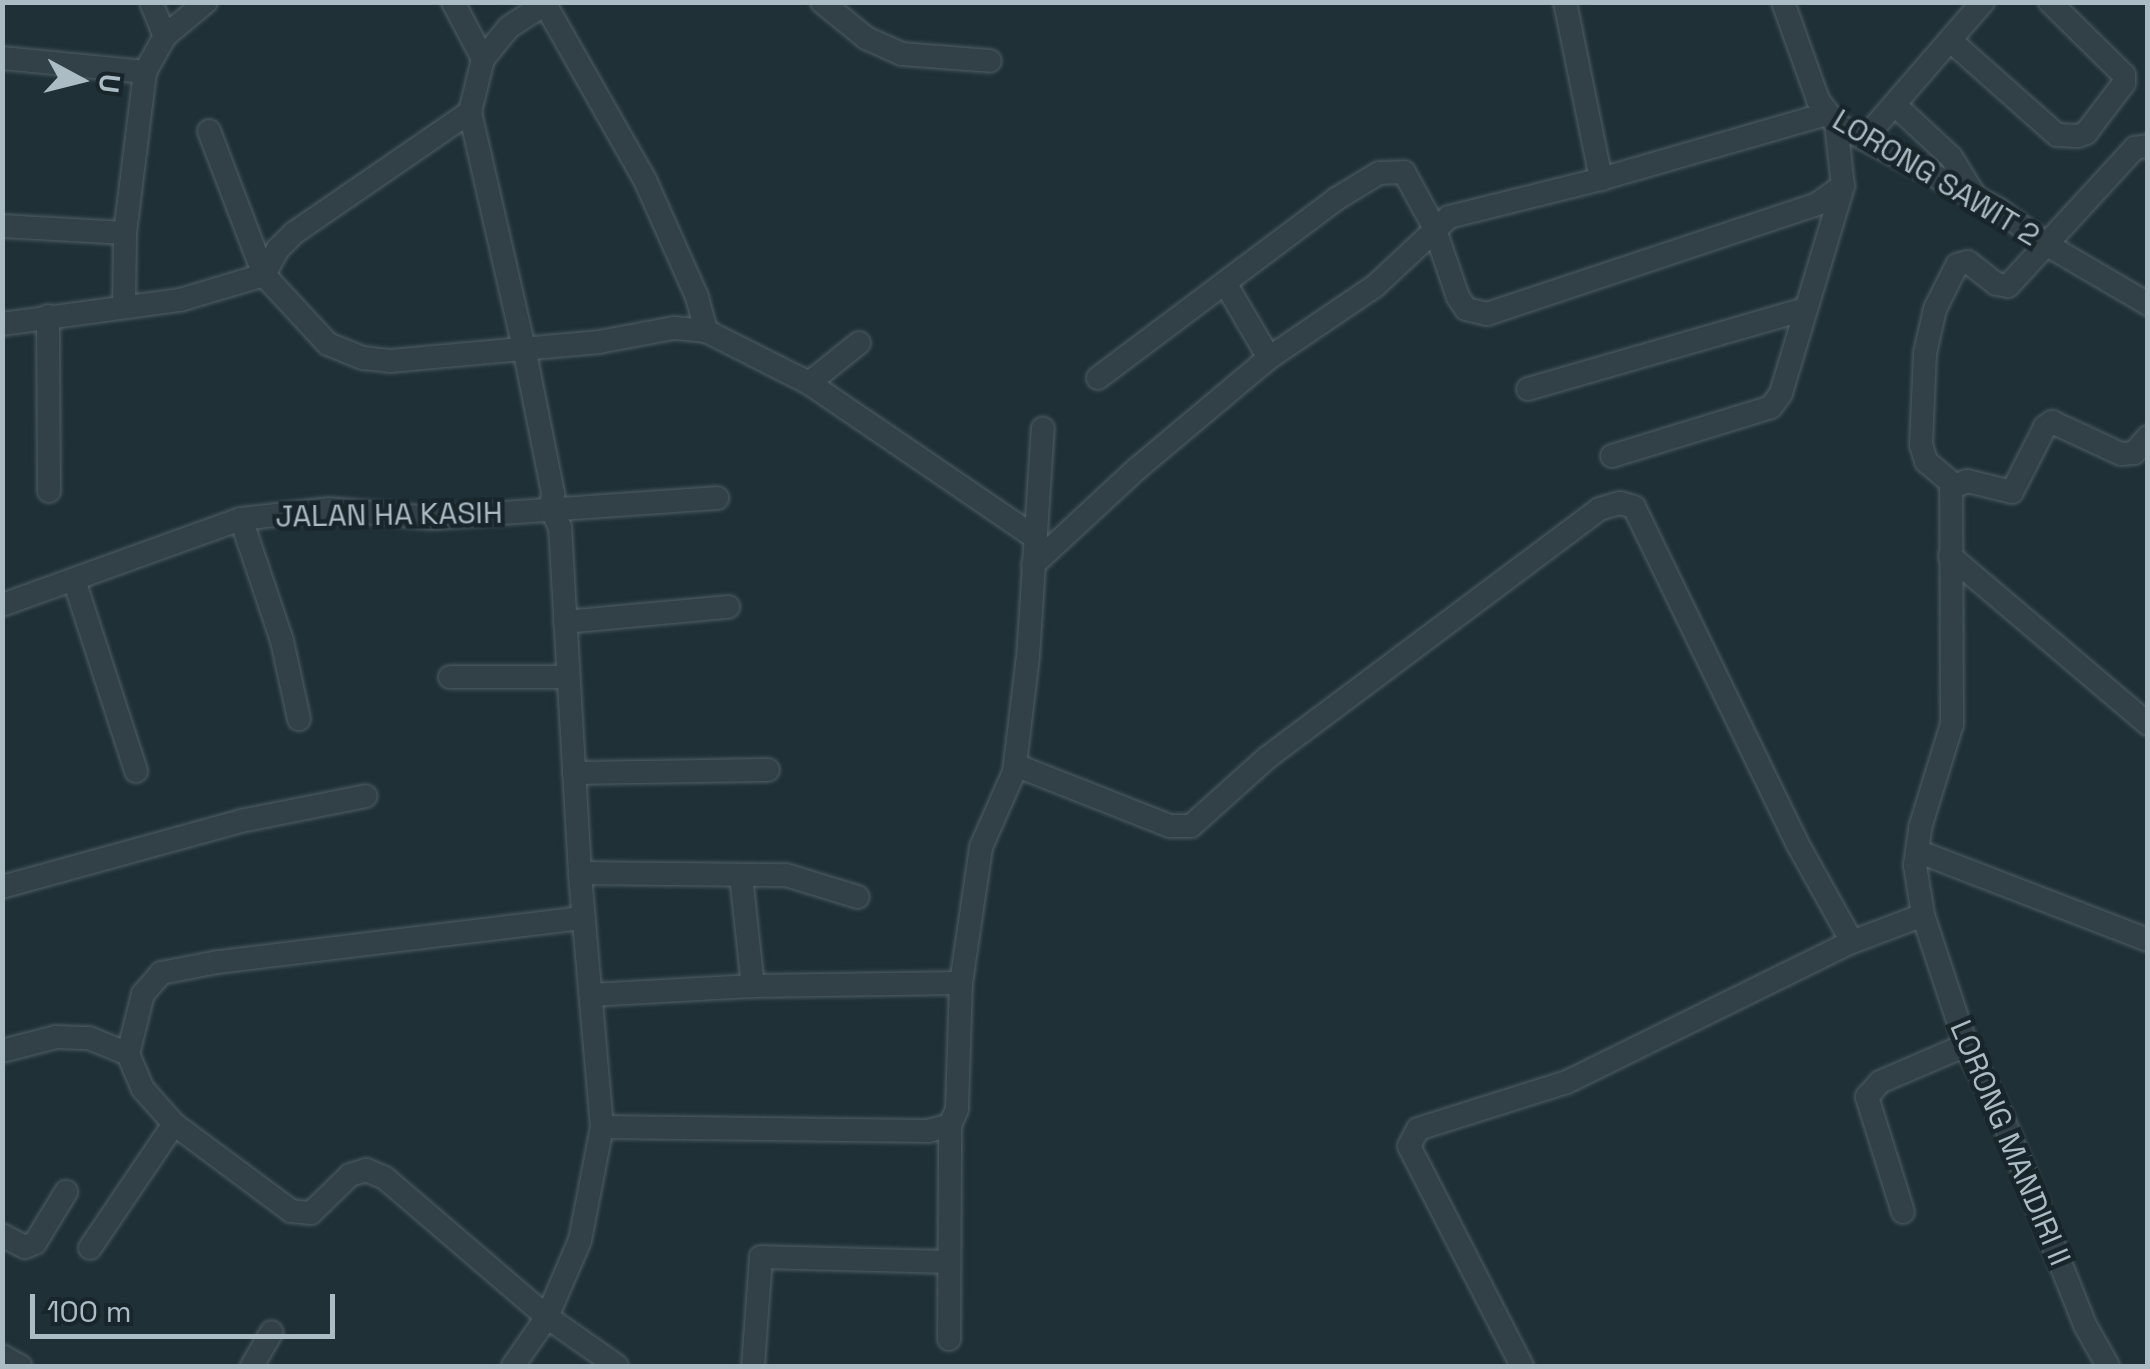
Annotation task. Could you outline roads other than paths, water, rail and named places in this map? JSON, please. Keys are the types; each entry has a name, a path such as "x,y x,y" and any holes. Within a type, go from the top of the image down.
{"street":[{"path":"150,2 165,36"},
{"path":"124,307 126,234 145,72 165,36 206,2"},
{"path":"453,2 484,59"},
{"path":"822,2 866,38 902,54 990,61"},
{"path":"1564,2 1601,179"},
{"name":"LORONG SAWIT 2","path":"1783,2 1831,119 1975,196 2044,243 2148,304"},
{"path":"1865,138 1984,2"},
{"path":"1951,41 2057,135 2078,136 2124,83 2124,75 2050,2"},
{"path":"513,1366 547,1317 580,1240 602,1127 580,873 560,528 551,508 553,493 524,348 470,112 484,59 509,27 546,4 645,180 697,298 706,330"},
{"path":"2,58 145,72"},
{"path":"1896,105 1950,157 1975,196"},
{"path":"2,324 180,300 264,275 278,249 294,233 470,112"},
{"path":"1034,565 1138,468 1269,358 1376,286 1434,227 1449,217 1831,119 1843,186 1781,393 1771,407 1612,456"},
{"path":"209,130 264,275 328,344 363,358 390,361 598,342 674,328 706,330 809,383 1035,537"},
{"path":"1953,484 1926,461 1921,445 1924,365 1935,309 1961,262 1968,262 1996,284 2008,286 2135,148 2148,146"},
{"path":"1098,378 1336,199 1378,173 1404,172 1434,227 1458,297 1466,310 1487,314 1817,204 1843,186"},
{"path":"2,226 126,234"},
{"path":"1225,282 1269,358"},
{"path":"1528,388 1806,308"},
{"path":"48,316 52,396 49,491"},
{"path":"809,383 859,343"},
{"path":"1953,484 1967,481 2012,492 2045,427 2052,422 2121,454 2134,453 2148,436"},
{"path":"949,1339 950,1126 957,1109 962,983 983,836 1008,791 1015,766 1043,428"},
{"path":"1953,484 1950,736 1916,850 2148,940"},
{"name":"JALAN HA KASIH","path":"2,605 241,519 329,510 432,518 716,498"},
{"path":"1015,766 1170,826 1190,826 1268,757 1362,686 1599,509 1620,503 1634,507 1797,843 1852,942"},
{"path":"241,519 282,641 299,720"},
{"path":"1950,556 2148,724"},
{"path":"74,580 136,770"},
{"path":"565,622 728,606"},
{"path":"450,677 568,676"},
{"path":"574,773 768,770"},
{"path":"2,887 240,821 366,796"},
{"name":"LORONG MANDIRI II","path":"1916,850 1923,915 1966,1045 2006,1126 2085,1325 2108,1366"},
{"path":"580,873 786,875 858,897"},
{"path":"741,876 753,986"},
{"path":"1522,1366 1410,1146 1418,1129 1567,1082 1852,942 1923,915"},
{"path":"584,918 236,960 161,973 144,994 128,1054 143,1089 174,1124 290,1211 311,1213 350,1174 366,1170 385,1178 547,1317 617,1366"},
{"path":"590,995 753,986 962,983"},
{"path":"2,1051 56,1037 89,1038 128,1054"},
{"path":"1903,1212 1867,1097 1880,1082 1966,1045"},
{"path":"90,1248 174,1124"},
{"path":"602,1127 928,1131 950,1126"},
{"path":"2,1236 25,1247 34,1244 66,1192"},
{"path":"753,1366 760,1257 948,1262"},
{"path":"252,1366 272,1332"},
{"path":"2,1356 20,1366"}]}
